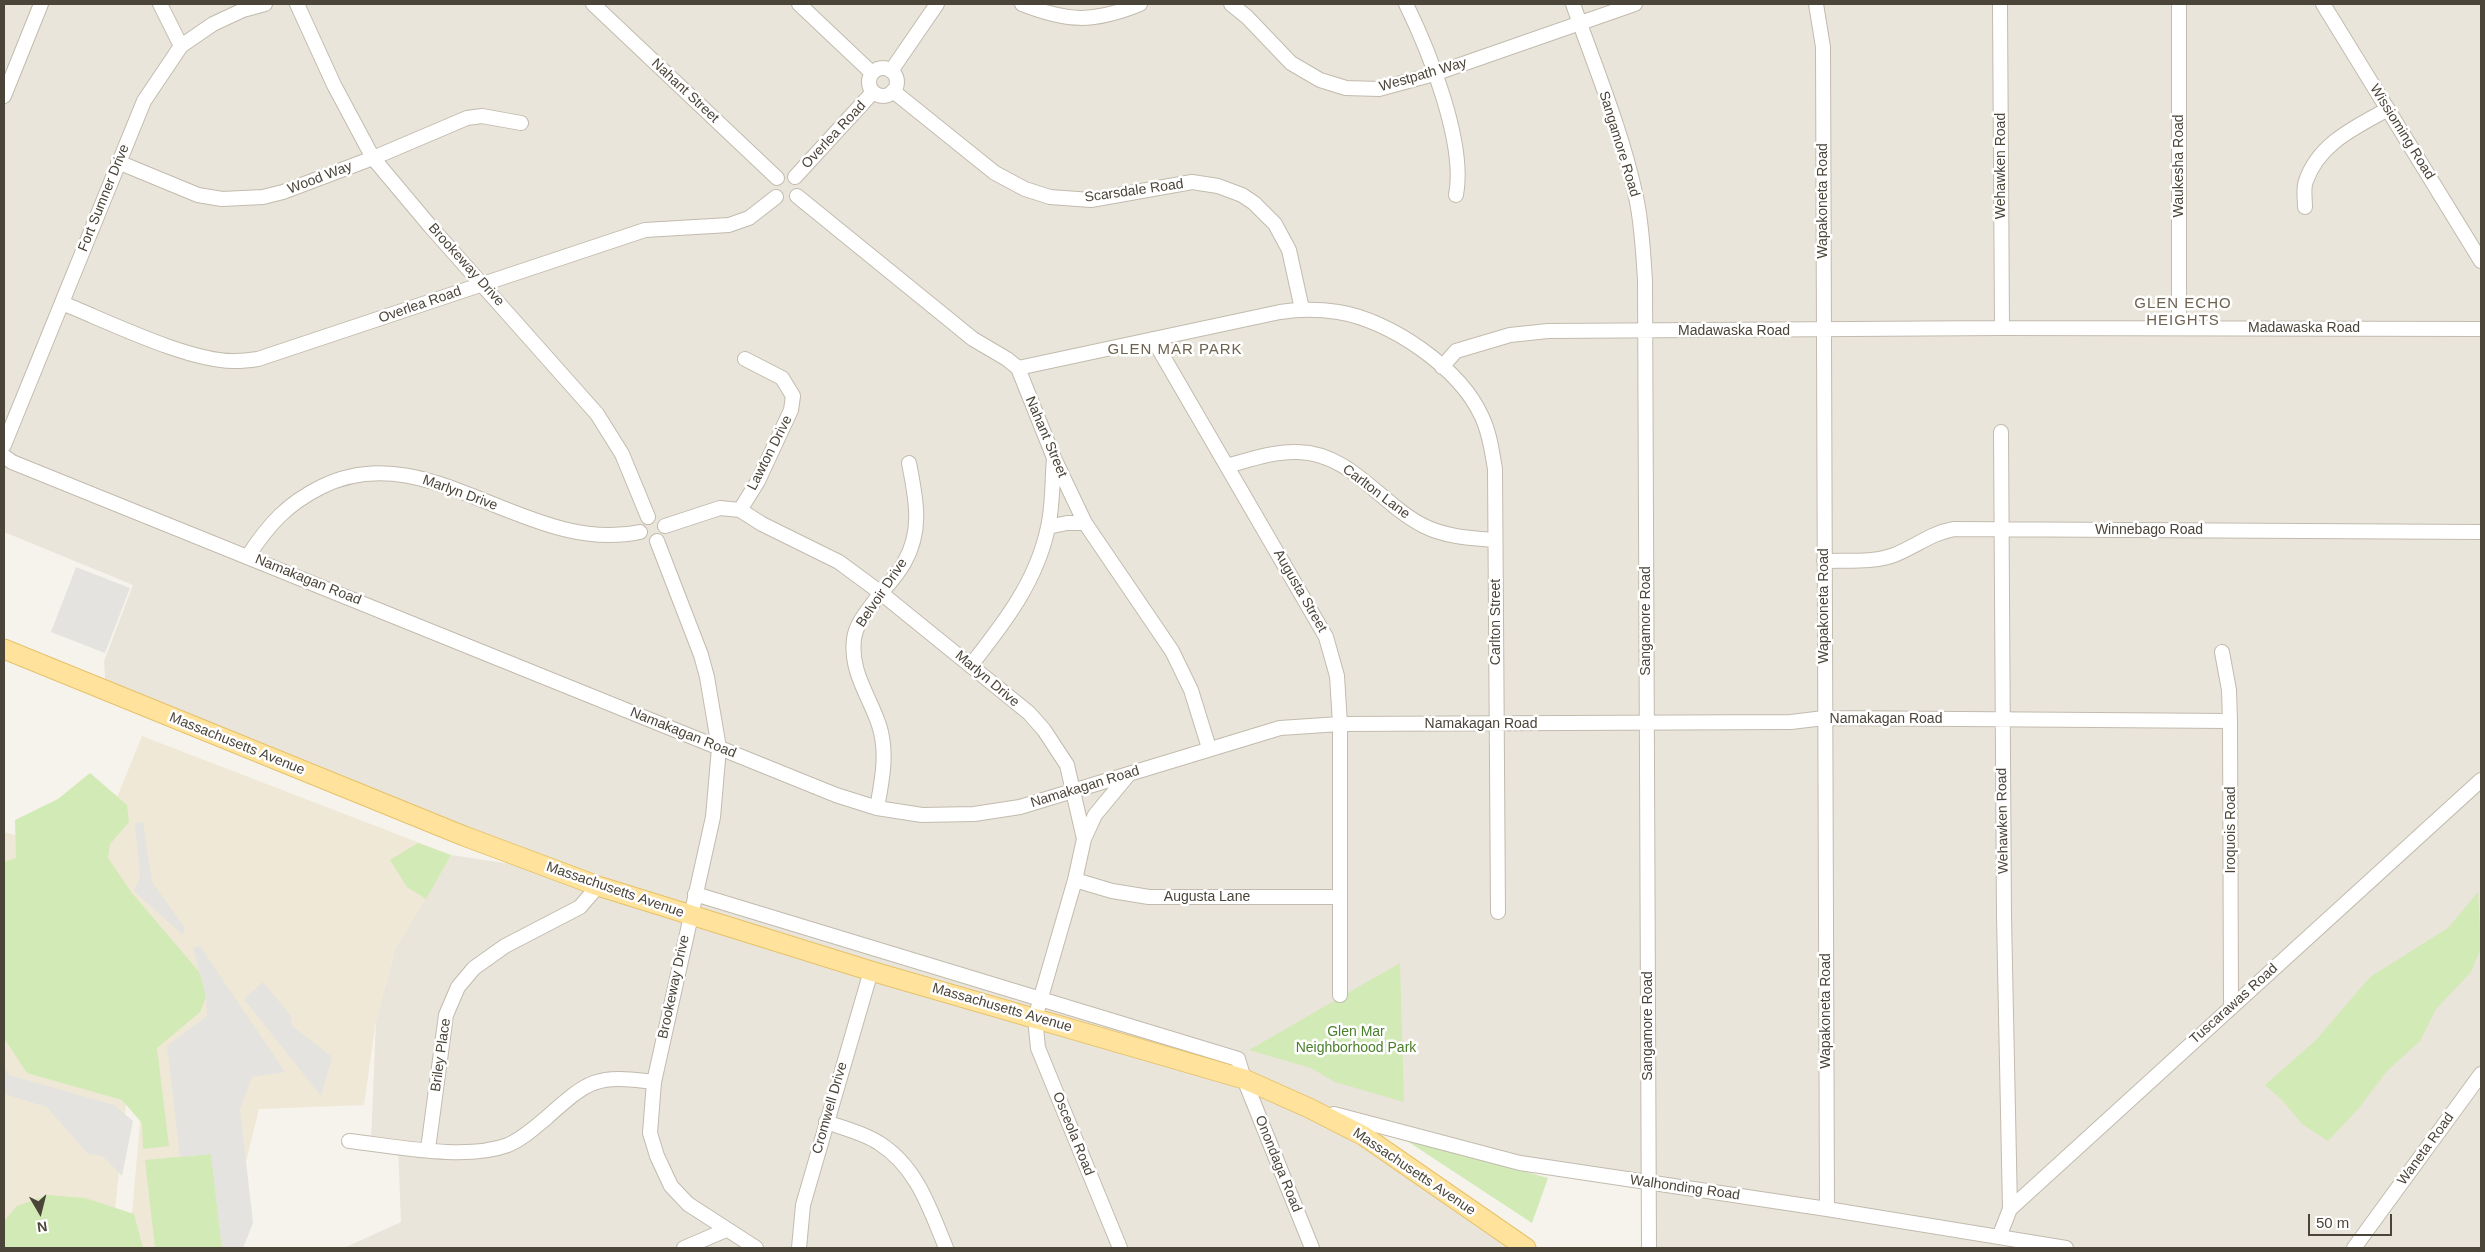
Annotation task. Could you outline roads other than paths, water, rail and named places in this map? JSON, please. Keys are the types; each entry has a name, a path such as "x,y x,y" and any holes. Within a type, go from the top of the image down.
{"main road":[{"name":"Massachusetts Avenue","path":"4,649 464,836 598,886 871,971 1244,1079 1309,1108 1364,1136 1526,1248"}],"street":[{"path":"4,96 41,4"},
{"path":"160,4 181,46"},
{"name":"Fort Sumner Drive","path":"4,444 144,101 181,46 213,24 243,10 265,4"},
{"name":"Brookeway Drive","path":"297,4 334,86 373,158 430,226 483,283 597,414 622,454 648,517"},
{"name":"Nahant Street","path":"593,4 776,178"},
{"path":"799,4 872,73"},
{"path":"891,70 936,4"},
{"path":"1022,4 1051,15 1072,19 1114,14 1140,4"},
{"name":"Westpath Way","path":"1231,4 1247,17 1291,63 1320,80 1346,88 1380,90 1434,74 1635,4"},
{"path":"1406,4 1434,74 1456,142 1458,182 1456,195"},
{"name":"Sangamore Road","path":"1572,4 1624,151 1636,196 1646,280 1649,1248"},
{"name":"Wapakoneta Road","path":"1816,4 1823,47 1827,1208"},
{"name":"Wehawken Road","path":"2000,4 2002,328"},
{"name":"Waukesha Road","path":"2179,4 2179,328"},
{"name":"Wissioming Road","path":"2323,4 2481,261"},
{"path":"883,68 891,70 896,78 893,91 886,96 873,92 869,85 872,73 883,68"},
{"name":"Scarsdale Road","path":"893,91 995,173 1025,189 1050,196 1091,200 1192,182 1218,186 1242,195 1254,203 1275,224 1290,250 1302,309"},
{"name":"Overlea Road","path":"795,177 873,92"},
{"path":"2305,208 2305,182 2319,156 2341,136 2388,110"},
{"name":"Wood Way","path":"118,162 198,195 242,199 283,192 373,158 467,118 482,116 521,122"},
{"path":"788,174 795,177 800,184 797,196 787,202 776,196 773,189 776,178 788,174"},
{"name":"Overlea Road","path":"62,302 177,349 213,359 235,362 258,359 645,230 729,225 749,218 776,196"},
{"path":"797,196 973,338 1018,368 1280,312 1302,309 1338,312 1375,322 1406,339 1442,366"},
{"name":"Madawaska Road","path":"1442,366 1456,351 1510,335 1548,331 1645,332 2002,328 2481,329"},
{"name":"Augusta Street","path":"1153,339 1326,636 1337,676 1340,724 1340,995"},
{"name":"Lawton Drive","path":"740,510 758,481 791,410 793,396 782,378 746,359"},
{"name":"Carlton Street","path":"1442,366 1468,393 1482,416 1490,437 1495,470 1498,912"},
{"name":"Nahant Street","path":"1018,368 1054,458 1085,524 1172,651 1191,690 1210,748"},
{"name":"Wehawken Road","path":"2000,432 2002,720 2010,1209"},
{"name":"Carlton Lane","path":"1226,466 1275,454 1298,452 1320,455 1348,467 1406,516 1425,527 1454,537 1495,540"},
{"name":"Namakagan Road","path":"4,456 12,462 836,795 877,808 922,815 974,814 1020,807 1280,728 1340,724 1791,722 1824,718 2230,721"},
{"path":"971,665 1009,616 1024,592 1048,527 1054,458"},
{"name":"Belvoir Drive","path":"877,808 884,769 883,744 879,726 853,660 854,636 859,622 904,564 916,535 918,519 909,464"},
{"name":"Marlyn Drive","path":"248,556 278,516 300,498 335,480 354,475 384,472 433,481 542,524 572,532 593,536 620,536 640,532"},
{"path":"665,526 720,508 740,510"},
{"name":"Marlyn Drive","path":"740,510 762,524 839,562 882,593 1029,713 1044,730 1067,765 1084,839 1075,880 1035,1018"},
{"path":"648,517 660,519 665,526 662,537 656,541 648,541 640,532 640,525 648,517"},
{"path":"1048,527 1067,523 1085,524"},
{"name":"Winnebago Road","path":"1824,561 1880,559 1894,555 1937,532 1954,529 2481,532"},
{"name":"Brookeway Drive","path":"656,541 701,654 719,748 713,817 654,1082 650,1133 665,1175 671,1186 688,1204 756,1248"},
{"name":"Iroquois Road","path":"2222,652 2230,690 2231,1008"},
{"path":"1084,839 1095,815 1130,773"},
{"name":"Tuscarawas Road","path":"1999,1237 2010,1209 2481,780"},
{"name":"Augusta Lane","path":"1075,880 1112,891 1149,897 1340,897"},
{"name":"Briley Place","path":"428,1149 446,1016 458,987 474,968 505,946 580,907 598,886"},
{"name":"Massachusetts Avenue","path":"695,894 1238,1058 1244,1079"},
{"name":"Cromwell Drive","path":"799,1248 803,1205 871,971"},
{"name":"Osceola Road","path":"1035,1018 1038,1048 1120,1248"},
{"name":"Waneta Road","path":"2354,1248 2481,1074"},
{"path":"349,1141 464,1153 484,1152 508,1144 527,1134 587,1084 621,1078 654,1082"},
{"name":"Onondaga Road","path":"1244,1079 1312,1248"},
{"name":"Walhonding Road","path":"1309,1108 1520,1163 1827,1208 2066,1248"},
{"path":"826,1122 879,1143 903,1163 924,1195 946,1248"},
{"path":"684,1248 726,1230"}],"district":[{"name":"GLEN ECHO HEIGHTS","path":"2183,312"},
{"name":"GLEN MAR PARK","path":"1175,350"}],"park label":[{"name":"Glen Mar Neighborhood Park","path":"1356,1040"}]}
